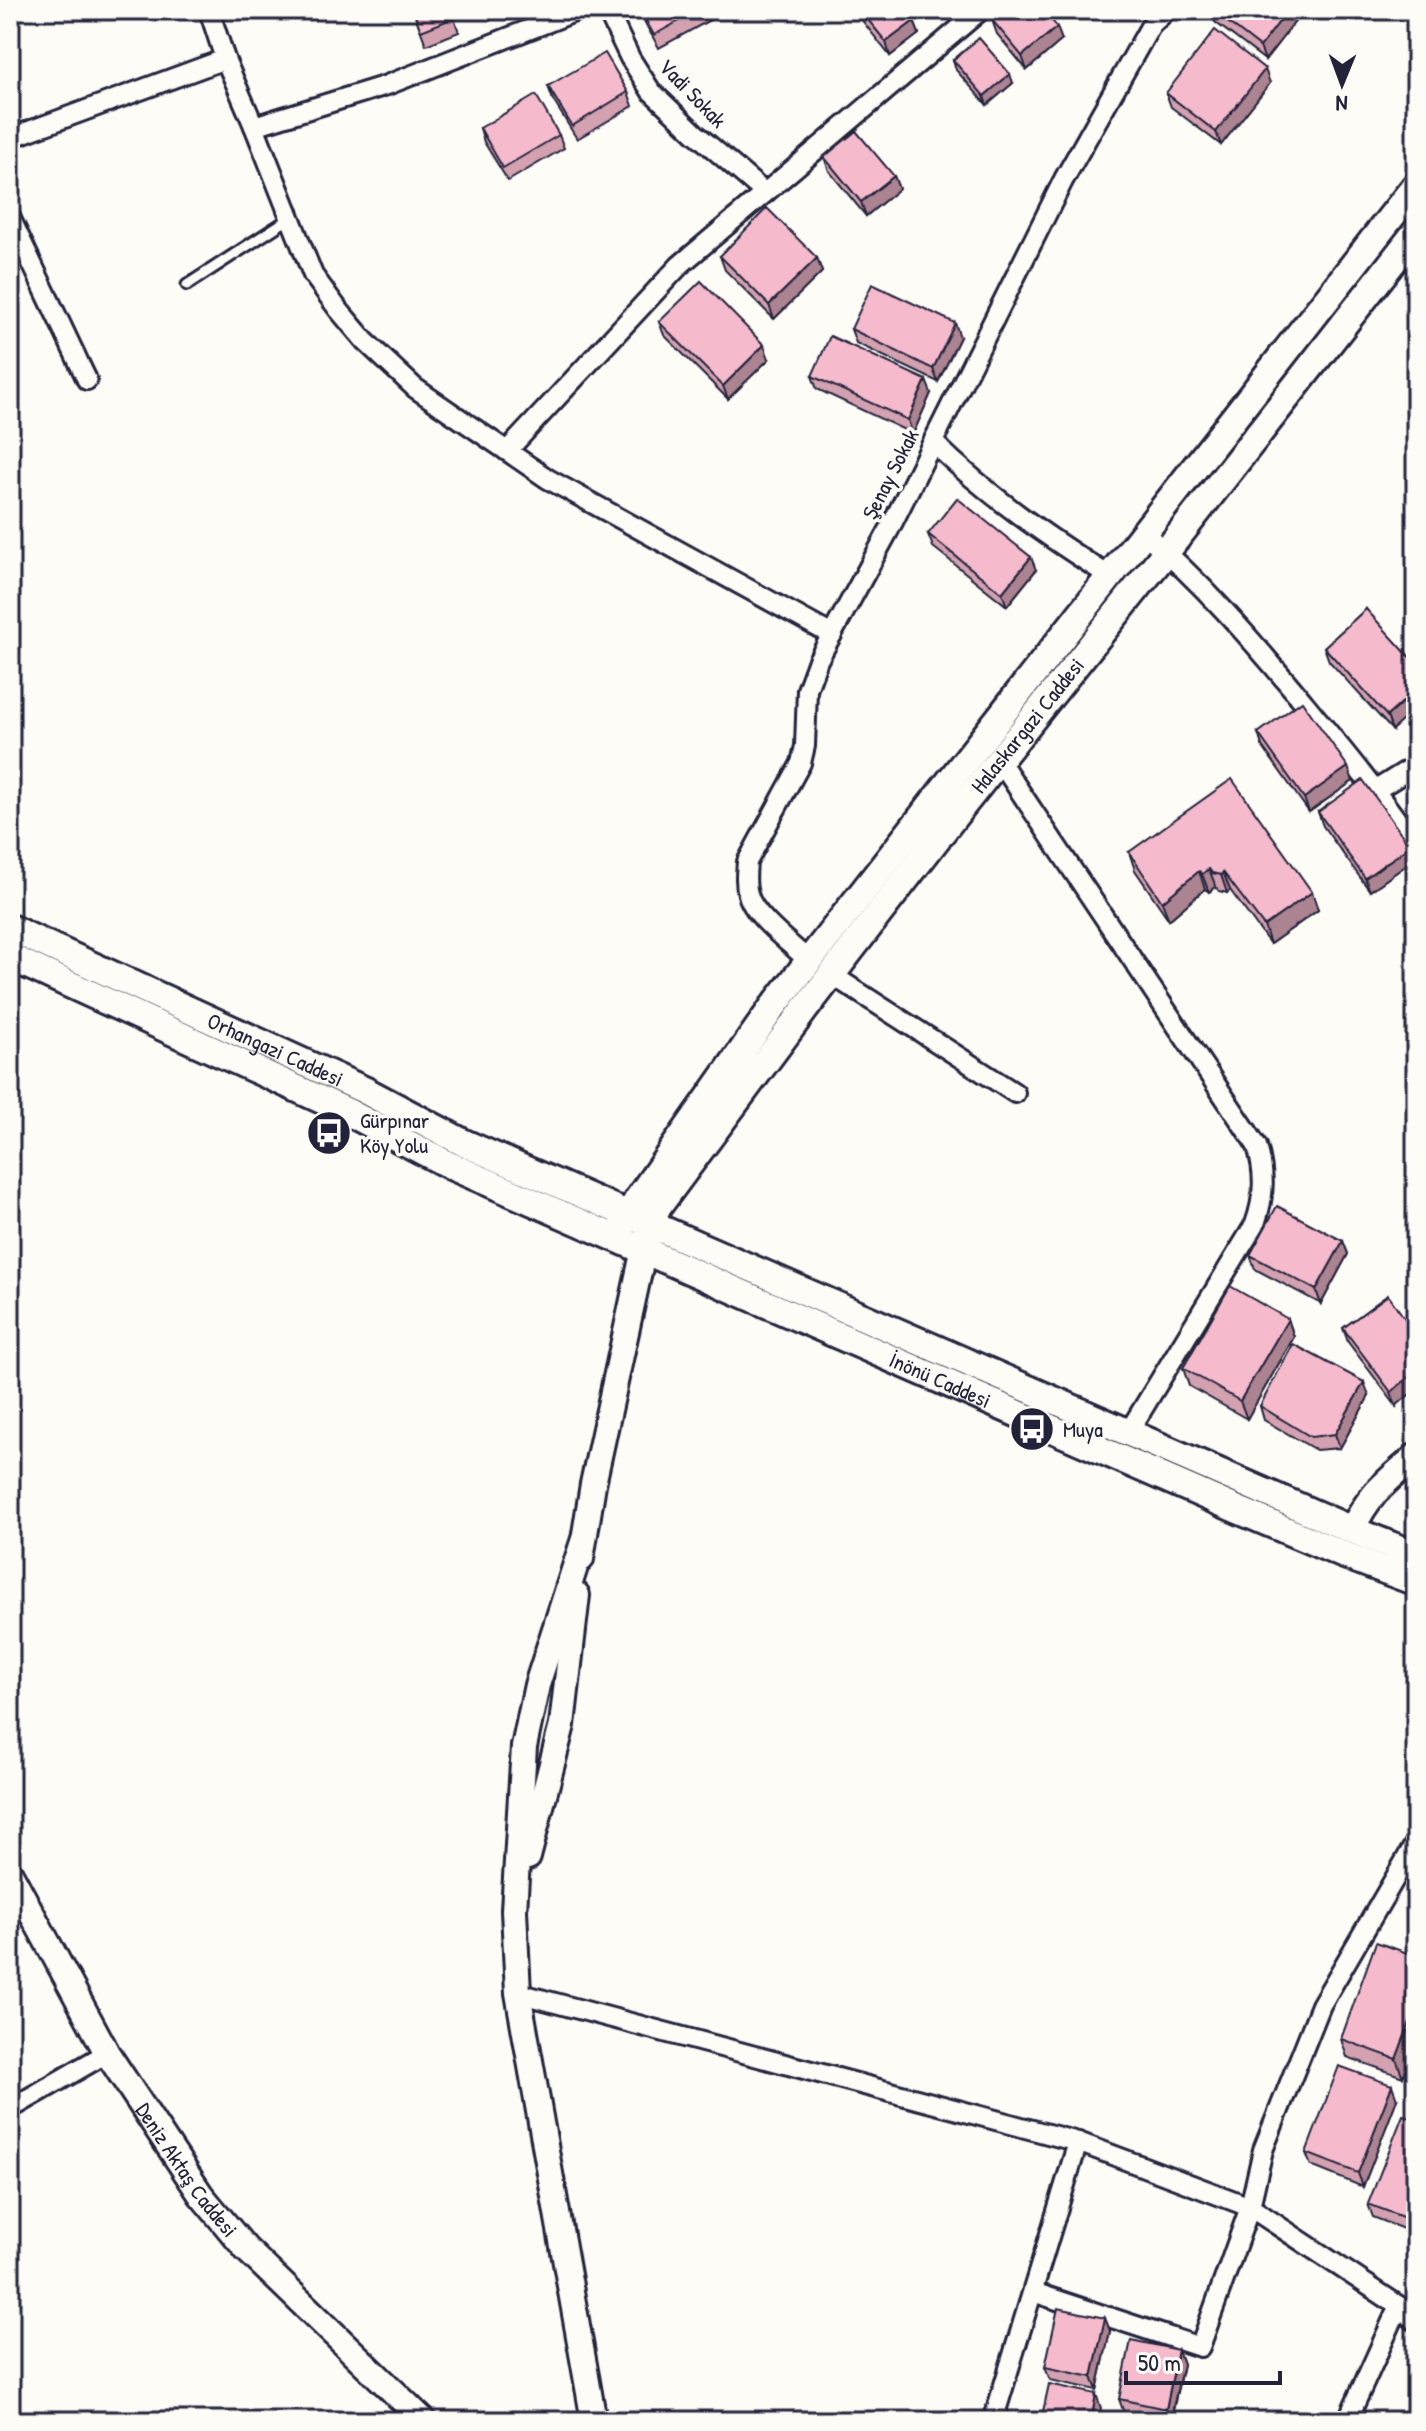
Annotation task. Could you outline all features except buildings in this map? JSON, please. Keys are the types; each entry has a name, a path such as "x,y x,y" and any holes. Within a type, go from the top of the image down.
{"main road":[{"path":"1416,185 773,1007 635,1232 952,1355 1122,1444 1248,1485 1416,1555"},
{"name":"Halaskargazi Caddesi","path":"635,1232 657,1208 999,760 1416,232"},
{"path":"984,736 999,760"},
{"name":"Orhangazi Caddesi","path":"10,928 364,1090 457,1154"},
{"name":"Orhangazi Caddesi","path":"10,957 348,1112 457,1154 635,1232"},
{"path":"809,961 832,975"},
{"path":"171,1031 187,1009"},
{"path":"264,1073 278,1051"},
{"path":"348,1112 364,1090"},
{"name":"İnönü Caddesi","path":"635,1232 689,1271 942,1380 1122,1444 1236,1509 1416,1582"},
{"path":"942,1380 952,1355"},
{"path":"1236,1509 1248,1485"}],"street":[{"path":"209,10 225,59 313,275 365,341 415,388 548,479 832,635"},
{"path":"254,126 387,85 579,10"},
{"name":"Vadi Sokak","path":"607,10 630,58 651,91 765,193"},
{"path":"507,451 680,265 981,10"},
{"name":"Şenay Sokak","path":"809,961 760,914 748,898 745,877 747,862 801,763 805,746 807,690 818,660 889,530 1146,17 1167,10"},
{"path":"10,138 225,59"},
{"path":"10,217 87,380"},
{"path":"933,442 965,473 1047,537 1111,577"},
{"path":"1145,534 1247,635 1376,790 1416,847"},
{"path":"999,760 1257,1146 1262,1162 1263,1194 1255,1224 1122,1444"},
{"path":"1376,790 1416,765"},
{"path":"832,975 1015,1093"},
{"path":"514,1910 562,1725 583,1542 606,1424 635,1232"},
{"path":"1352,1530 1372,1495 1416,1456"},
{"path":"583,1542 537,1685 524,1747 514,1910 518,1993 594,2421"},
{"path":"1033,2292 1200,2347 1250,2207 1263,2150 1321,2005 1414,1850"},
{"name":"Deniz Aktaş Caddesi","path":"10,1873 107,2053 201,2195 246,2249 414,2418"},
{"path":"518,1993 1078,2142 1250,2207 1411,2315 1347,2421"},
{"path":"10,2109 107,2053"},
{"path":"993,2421 1078,2142"}],"lane":[{"path":"187,285 290,218"}],"place":[{"name":"Gürpınar Köy Yolu","path":"329,1133"},
{"name":"Muya","path":"1032,1429"}]}
